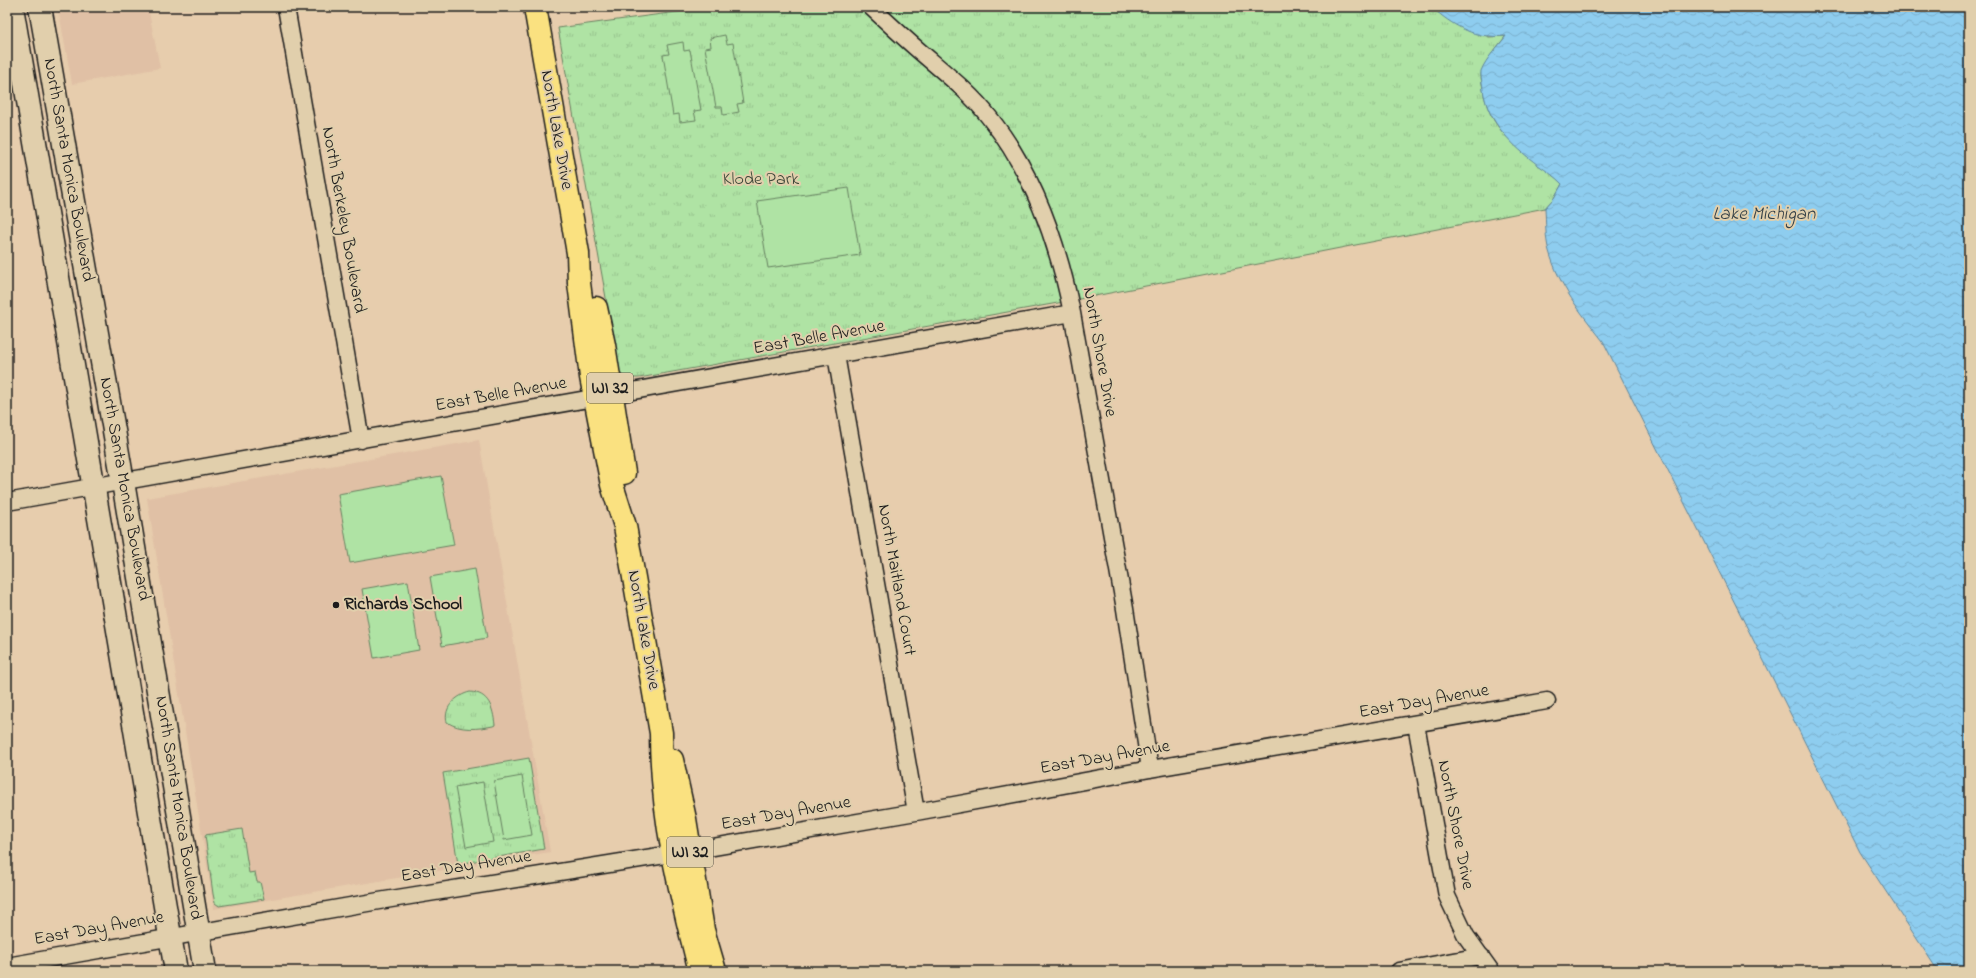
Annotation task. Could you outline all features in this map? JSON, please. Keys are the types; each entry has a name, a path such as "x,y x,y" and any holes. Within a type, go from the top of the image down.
{"main road":[{"name":"North Lake Drive","path":"535,7 578,254 579,283 603,397 612,485 625,526 661,733 661,766 681,852 715,971"},
{"name":"North Lake Drive","path":"681,852 682,901 700,971"}],"street":[{"name":"North Santa Monica Boulevard","path":"12,7 92,488 176,971"},
{"name":"North Santa Monica Boulevard","path":"40,7 123,482 205,971"},
{"name":"North Berkeley Boulevard","path":"286,7 361,440"},
{"name":"North Shore Drive","path":"871,7 952,80 988,116 1018,156 1054,238 1064,274 1072,313 1125,609 1150,769"},
{"name":"East Belle Avenue","path":"7,502 1072,313"},
{"name":"North Maitland Court","path":"836,355 916,812"},
{"name":"East Day Avenue","path":"7,966 198,932 916,812 1150,769 1547,701"},
{"name":"North Shore Drive","path":"1416,724 1447,896 1466,936 1491,971"},
{"path":"1399,971 1481,956"}],"shaded area":[{"path":"58,7 148,7 160,68 72,84"},
{"name":"Richards School","path":"479,440 550,852 214,909 147,498"}],"green space":[{"name":"Klode Park","path":"714,7 1432,7 1435,11 1489,37 1506,36 1489,57 1481,73 1487,107 1494,121 1503,133 1562,184 1554,198 1545,208 1069,301 639,378 624,378 619,371 558,28"},
{"path":"725,35 727,44 733,43 743,103 737,104 739,112 723,115 722,107 716,107 705,48 711,47 710,38"},
{"path":"683,42 684,51 690,50 701,110 694,111 696,120 680,122 679,114 673,115 663,55 669,54 667,45"},
{"path":"849,188 860,255 768,268 757,201"},
{"path":"441,476 454,545 350,563 338,494"},
{"path":"475,569 487,638 442,646 430,577"},
{"path":"408,581 419,650 374,658 362,589"},
{"path":"470,692 482,695 486,698 493,713 495,725 481,728 463,728 447,722 447,711 452,702 460,696"},
{"path":"529,758 544,849 458,864 443,773"},
{"path":"522,776 532,835 504,840 494,781"},
{"path":"483,782 493,842 466,847 455,787"},
{"path":"242,829 249,873 255,872 257,882 260,882 264,899 219,906 215,903 213,894 205,835"}],"water":[{"name":"Lake Michigan","path":"1432,7 1969,7 1969,971 1938,971 1860,852 1603,341 1572,299 1553,264 1546,235 1545,208 1554,198 1562,184 1520,150 1503,133 1490,113 1483,90 1481,71 1483,66 1506,36 1482,35 1467,31 1451,22"}],"place":[{"name":"Richards School","path":"336,605"}]}
